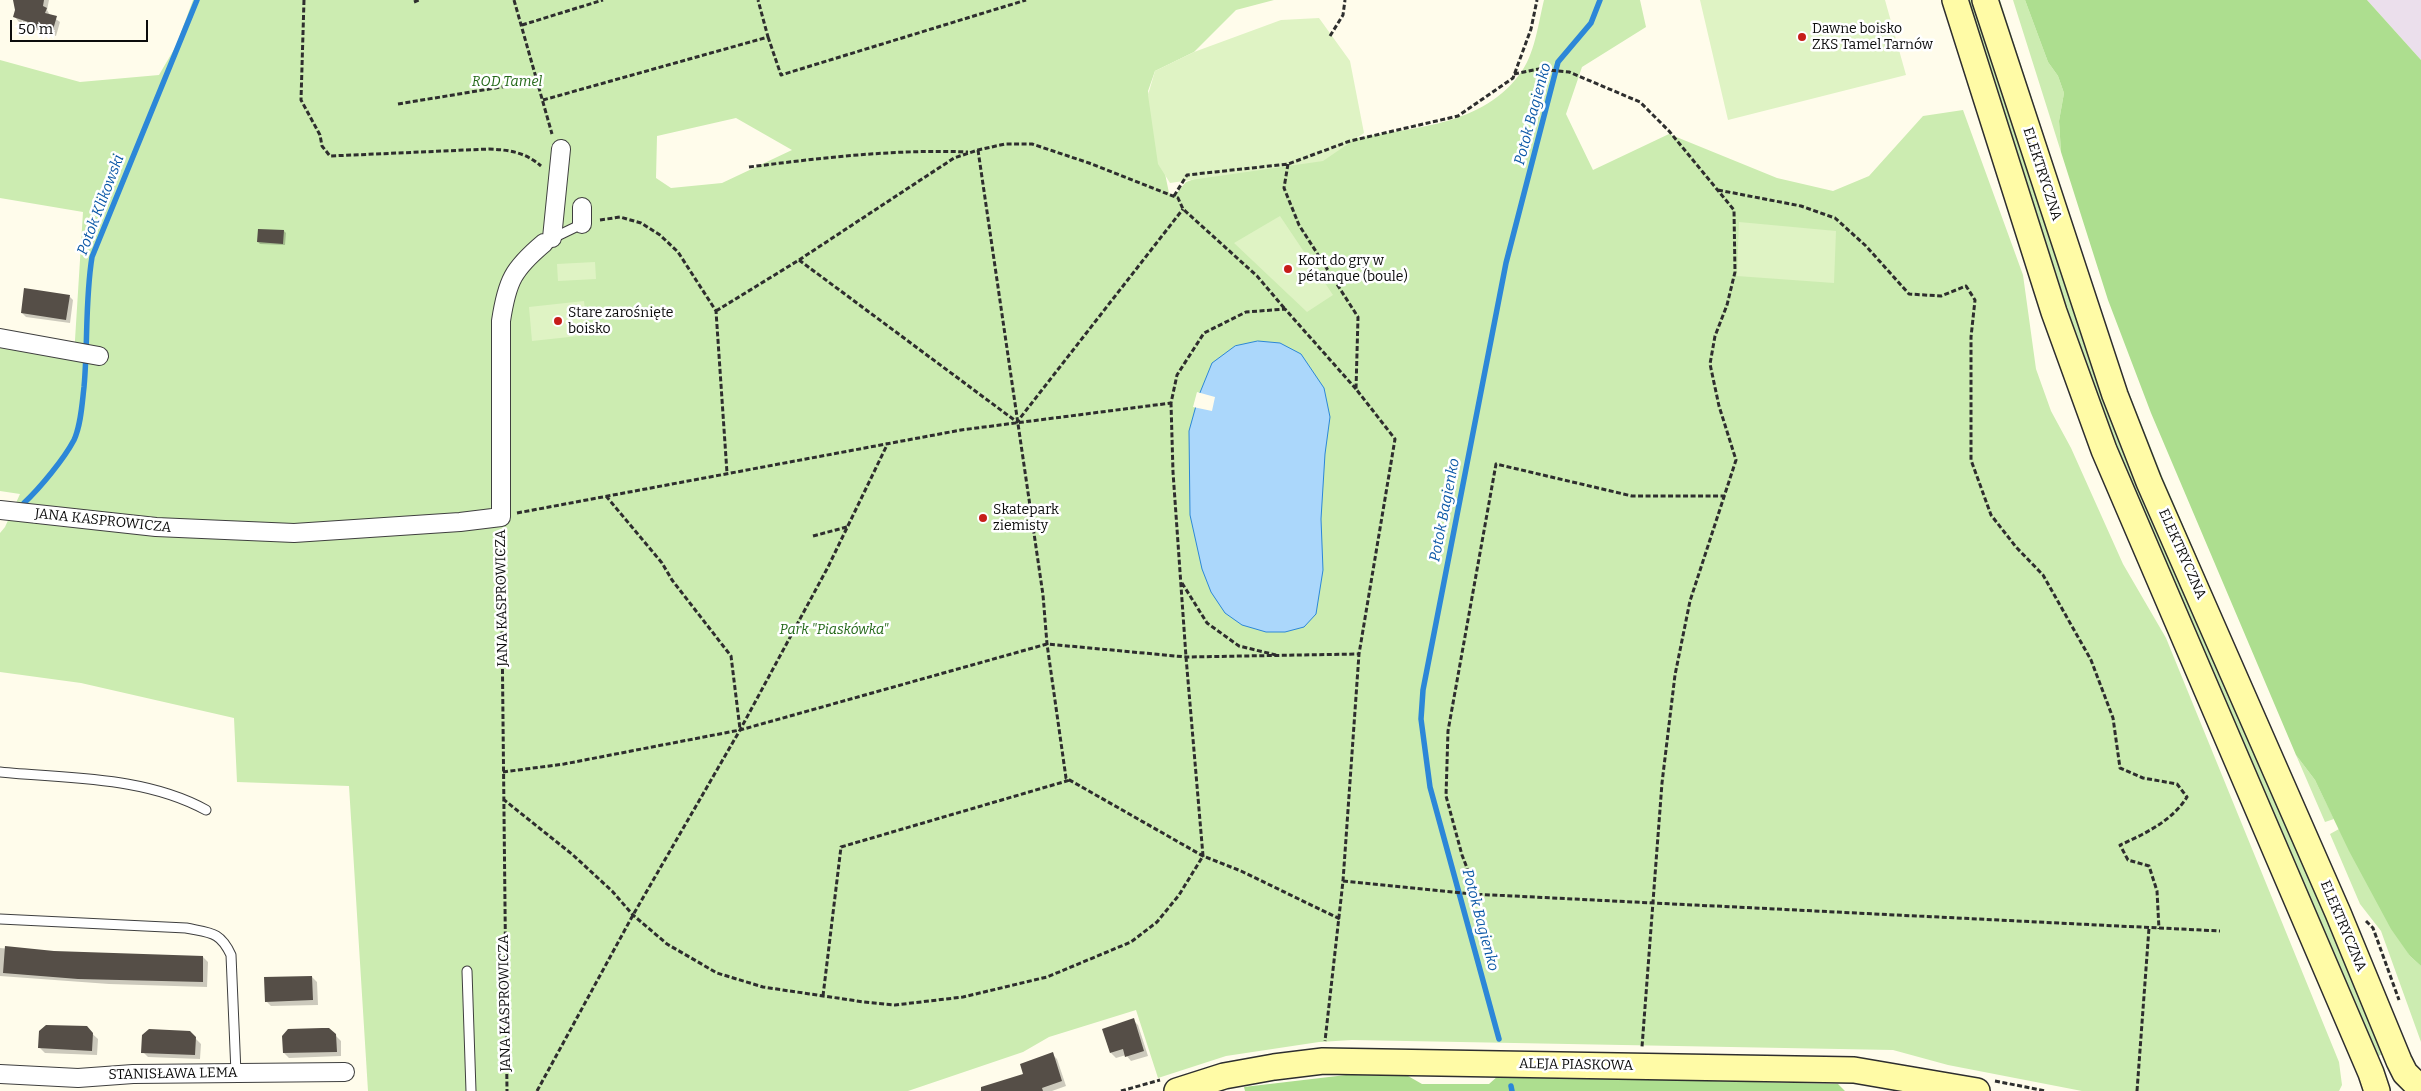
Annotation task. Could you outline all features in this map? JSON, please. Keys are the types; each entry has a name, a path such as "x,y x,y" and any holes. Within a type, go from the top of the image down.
{"main road":[{"path":"1954,0 2054,312 2101,442 2372,1073 2377,1091"},
{"name":"ELEKTRYCZNA","path":"1985,0 2081,296 2115,395 2146,473 2338,913 2399,1061 2405,1073 2421,1090"},
{"name":"ALEJA PIASKOWA","path":"1177,1091 1224,1076 1274,1067 1323,1062 1854,1070 1900,1084 1977,1091"}],"street":[{"path":"501,517 501,321 504,297 512,275 527,257 548,241 558,145"},
{"path":"0,338 92,355"},
{"name":"JANA KASPROWICZA","path":"0,510 156,527 294,533 460,522 501,517"},
{"name":"STANISŁAWA LEMA","path":"0,1074 78,1084 133,1074 345,1072"}],"lane":[{"path":"548,241 582,216"},
{"path":"0,772 133,784 159,789 206,810"},
{"path":"0,919 186,928 215,934 225,942 231,955 236,1073"},
{"path":"467,972 471,1091"}],"path":[{"path":"304,0 301,100 320,135 322,146 330,156 489,149 510,150 528,156 546,170"},
{"path":"414,2 419,0"},
{"path":"514,0 558,145"},
{"path":"522,25 603,0"},
{"path":"758,0 781,76 1026,0"},
{"path":"1330,36 1343,15 1345,0"},
{"path":"1174,196 1187,175 1288,164 1350,141 1458,116 1513,78 1532,29 1537,0"},
{"path":"543,100 768,37"},
{"path":"1514,74 1540,69 1569,72 1640,102 1669,131 1734,210 1735,272 1727,305 1715,336 1710,364 1719,406 1736,460 1690,601 1675,675 1662,783 1642,1052"},
{"path":"398,104 538,81"},
{"path":"716,311 800,260 954,158 1005,144 1032,144 1090,163 1178,198 1183,209 1257,276 1356,390 1395,440 1360,654 1340,919 1323,1062"},
{"path":"748,167 830,157 926,150 971,152"},
{"path":"978,150 1016,422 1043,595 1047,644 1066,778 1203,856 1241,871 1340,919"},
{"path":"1288,164 1284,188 1298,225 1358,317 1356,390"},
{"path":"1718,190 1801,206 1835,218 1866,246 1909,294 1940,296 1966,286 1975,300 1971,337 1970,460 1991,515 2016,547 2043,575 2091,660 2113,718 2120,768 2143,778 2177,784 2187,796 2180,809 2142,836 2120,845 2128,860 2149,866 2157,891 2159,929"},
{"path":"1016,422 1183,209"},
{"path":"582,216 620,217 641,222 660,235 678,252 716,311 727,473"},
{"path":"800,260 1016,422"},
{"path":"503,798 574,855 612,891 633,915 667,944 717,973 763,987 894,1005 963,997 1047,977 1131,942 1157,922 1179,895 1203,856 1186,657 1174,472 1171,403 1177,375 1204,333 1246,312 1285,309"},
{"path":"501,517 888,443 1016,422 1171,403"},
{"path":"537,1091 633,915 740,730 828,567 888,443"},
{"path":"1477,894 1462,855 1446,796 1448,731 1496,464 1632,496 1724,496"},
{"path":"606,496 662,563 672,580 731,656 740,730"},
{"name":"JANA KASPROWICZA","path":"501,517 507,1091"},
{"path":"813,536 848,527"},
{"path":"1182,583 1207,623 1240,646 1280,657"},
{"path":"503,772 564,764 740,730 1047,644 1186,657 1280,657 1360,654"},
{"path":"824,996 841,847 1070,780"},
{"path":"1343,882 1446,893 2220,931"},
{"path":"2363,919 2373,928 2402,1007"},
{"path":"2137,1091 2149,928"}],"shaded area":[{"path":"2367,0 2421,0 2421,60"}],"green space":[{"name":"Park \"Piaskówka\"","path":"193,0 1274,0 1236,10 1194,52 1155,71 1148,91 1169,193 1174,196 1186,182 1200,177 1343,141 1438,123 1483,107 1502,93 1524,67 1535,39 1544,0 1640,0 1646,27 1582,67 1566,114 1593,170 1669,134 1777,178 1833,191 1869,176 1923,116 1963,110 2023,275 2036,369 2051,411 2071,448 2123,564 2166,638 2339,1062 2342,1085 2339,1091 2082,1091 1948,1065 1893,1050 1352,1040 1319,1042 1226,1056 1158,1078 1136,1010 1049,1037 1023,1052 908,1091 368,1091 349,786 237,782 234,718 81,683 0,672 0,533 5,527 20,494 0,491 0,346 74,356 83,212 0,198 0,60 80,82 159,75 176,46","holes":["736,118 792,150 722,183 671,188 656,178 657,136"]},
{"name":"Dawne boisko ZKS Tamel Tarnów","path":"1700,0 1885,0 1906,75 1728,120"},
{"path":"1965,0 1975,0 2222,677 2384,1053 2375,1058 2145,524 2068,322"},
{"path":"1997,0 2000,0 2119,367 2162,476 2312,825 2193,560 2110,354"},
{"path":"2013,0 2025,0 2048,62 2058,76 2064,93 2059,121 2061,152"},
{"path":"2025,0 2367,0 2421,60 2421,966 2410,956 2391,929 2349,851 2315,780 2296,755 2151,413 2108,300 2061,152 2059,121 2064,93 2058,76 2048,62"},
{"path":"1319,18 1350,61 1364,133 1323,161 1170,183 1158,164 1148,95 1155,71 1194,52 1281,20"},
{"name":"Kort do gry w pétanque (boule)","path":"1280,216 1333,295 1307,312 1234,243"},
{"path":"1739,222 1836,231 1834,283 1737,276"},
{"name":"Stare zarośnięte boisko","path":"595,262 596,279 558,281 557,264"},
{"name":"Stare zarośnięte boisko","path":"584,301 588,335 532,341 529,307"},
{"path":"2296,755 2315,780 2334,819 2325,822"},
{"path":"2339,829 2410,956 2421,966 2421,1042 2381,931 2360,904 2330,834"},
{"path":"1346,1075 1408,1076 1422,1084 1489,1084 1498,1076 1838,1084 1845,1091 1245,1091 1244,1087"}],"water":[{"path":"1258,341 1280,343 1301,354 1324,388 1330,417 1325,454 1321,519 1323,570 1316,614 1304,627 1285,632 1266,632 1242,625 1225,613 1211,592 1202,569 1190,515 1189,431 1199,395 1212,363 1235,346"}],"pier":[{"path":"1197,392 1215,397 1212,411 1193,407"}],"building":[{"path":"13,0 44,0 43,6 47,8 45,13 57,16 52,33 30,26 31,23 13,17 15,10"},
{"path":"258,229 284,230 283,244 257,242"},
{"path":"24,288 70,295 66,320 21,313"},
{"path":"5,946 54,951 203,956 203,982 78,979 3,973"},
{"path":"312,976 313,1000 265,1002 264,977"},
{"path":"1134,1018 1144,1051 1125,1057 1123,1049 1110,1053 1102,1029"},
{"path":"46,1025 87,1026 93,1033 92,1051 38,1048 39,1031"},
{"path":"329,1028 336,1034 337,1052 283,1053 282,1036 288,1029"},
{"path":"149,1029 190,1031 196,1037 195,1055 141,1053 142,1035"},
{"path":"1053,1052 1062,1081 1042,1088 1043,1091 981,1091 981,1087 1023,1074 1020,1064"}],"waterway":[{"name":"Potok Klikowski","path":"24,503 58,464 74,440 81,414 84,387 88,289 92,257 197,0"},
{"name":"Potok Bagienko","path":"1499,1039 1430,787 1421,719 1423,690 1506,263 1558,62 1591,23 1600,0"},
{"name":"Potok Bagienko","path":"1511,1086 1512,1091"}],"place":[{"name":"Dawne boisko ZKS Tamel Tarnów","path":"1802,37"},
{"name":"Kort do gry w pétanque (boule)","path":"1288,269"},
{"name":"Stare zarośnięte boisko","path":"558,321"},
{"name":"Skatepark ziemisty","path":"983,518"}],"park label":[{"name":"ROD Tamel","path":"507,82"}]}
